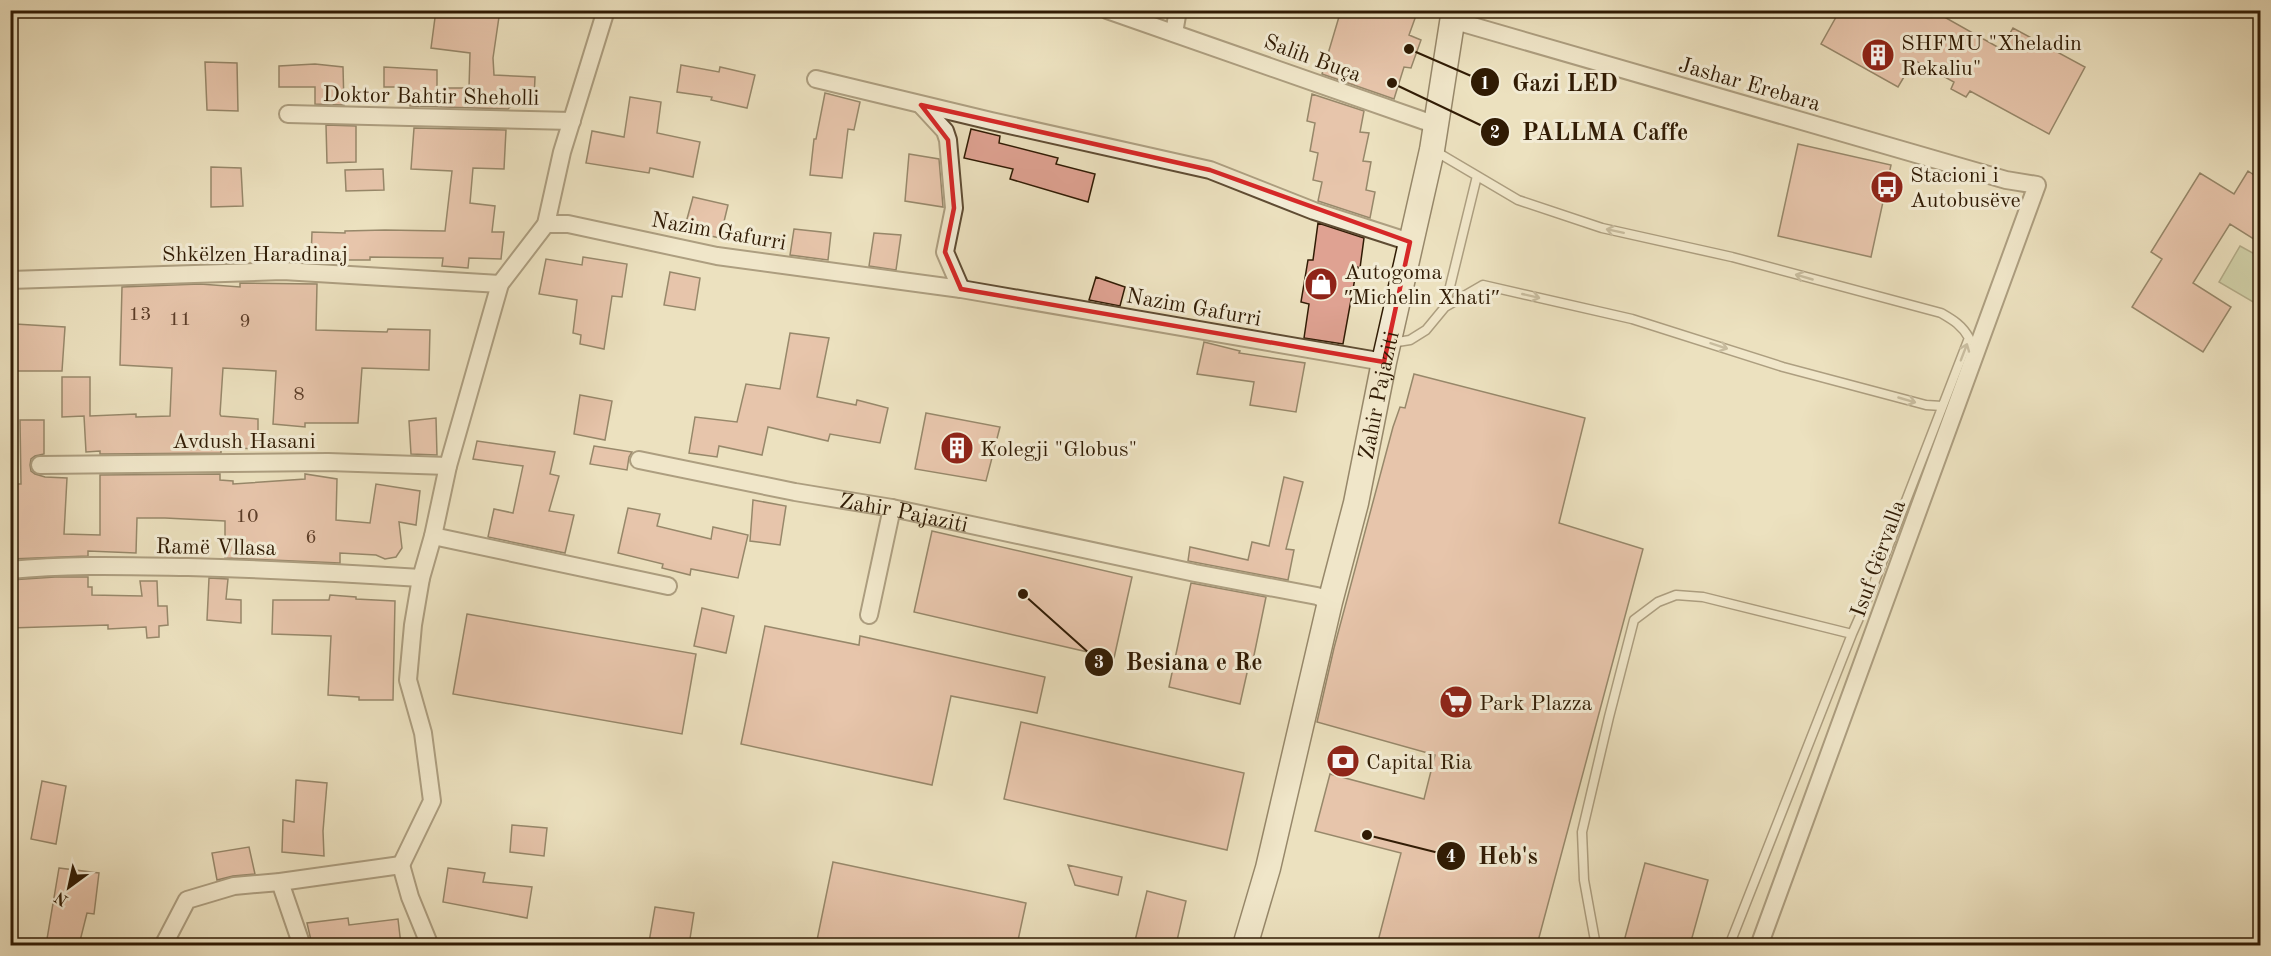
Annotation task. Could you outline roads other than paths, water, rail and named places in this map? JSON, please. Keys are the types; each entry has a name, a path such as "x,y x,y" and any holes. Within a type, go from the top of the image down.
{"main road":[{"name":"Zahir Pajaziti","path":"1245,945 1268,868 1330,602 1356,503 1386,353 1432,150 1453,15"}],"street":[{"path":"430,945 410,897 401,865 432,801 423,733 408,680 413,625 421,578 433,536 448,466 500,284 546,224 562,152 606,10"},
{"name":"Salih Buça","path":"1107,10 1436,124"},
{"path":"1174,33 1178,10"},
{"name":"Jashar Erebara","path":"1453,15 2006,180 2037,185"},
{"path":"816,79 1210,170 1314,211 1410,242"},
{"path":"921,105 945,131 948,140 954,208 945,252 961,288"},
{"name":"Doktor Bahtir Sheholli","path":"288,114 572,121"},
{"name":"Isuf Gërvalla","path":"1759,945 2037,185"},
{"name":"Nazim Gafurri","path":"546,224 568,224 717,256 961,288 1386,353"},
{"name":"Shkëlzen Haradinaj","path":"10,280 283,271 500,284"},
{"name":"Zahir Pajaziti","path":"639,460 795,492 892,508 1195,573 1320,597 1330,602"},
{"name":"Avdush Hasani","path":"40,465 328,462 448,466"},
{"path":"869,615 892,508"},
{"path":"433,536 668,586"},
{"name":"Ramë Vllasa","path":"10,570 37,567 137,566 311,570 421,578"},
{"path":"163,945 187,900 234,886 401,865"},
{"path":"279,882 302,945"}],"lane":[{"path":"1432,150 1518,200 1602,228 1732,257 1941,314 1953,319 1964,329 1969,338 1729,945"},
{"path":"1445,307 1477,176"},
{"path":"1386,353 1426,330 1445,307 1483,285 1632,319 1783,367 1926,405 1942,406"},
{"path":"1596,945 1584,880 1582,832 1634,620 1658,602 1676,595 1703,597 1852,634"}],"place":[{"name":"Gazi LED","path":"1409,49"},
{"name":"SHFMU \"Xheladin Rekaliu\"","path":"1878,55"},
{"name":"PALLMA Caffe","path":"1392,83"},
{"name":"Stacioni i Autobusëve","path":"1887,187"},
{"name":"Autogoma ʺMichelin Xhatiʺ","path":"1321,284"},
{"name":"Kolegji \"Globus\"","path":"957,448"},
{"name":"Besiana e Re","path":"1023,594"},
{"name":"Park Plazza","path":"1456,702"},
{"name":"Capital Ria","path":"1343,761"},
{"name":"Heb's","path":"1367,835"}]}
